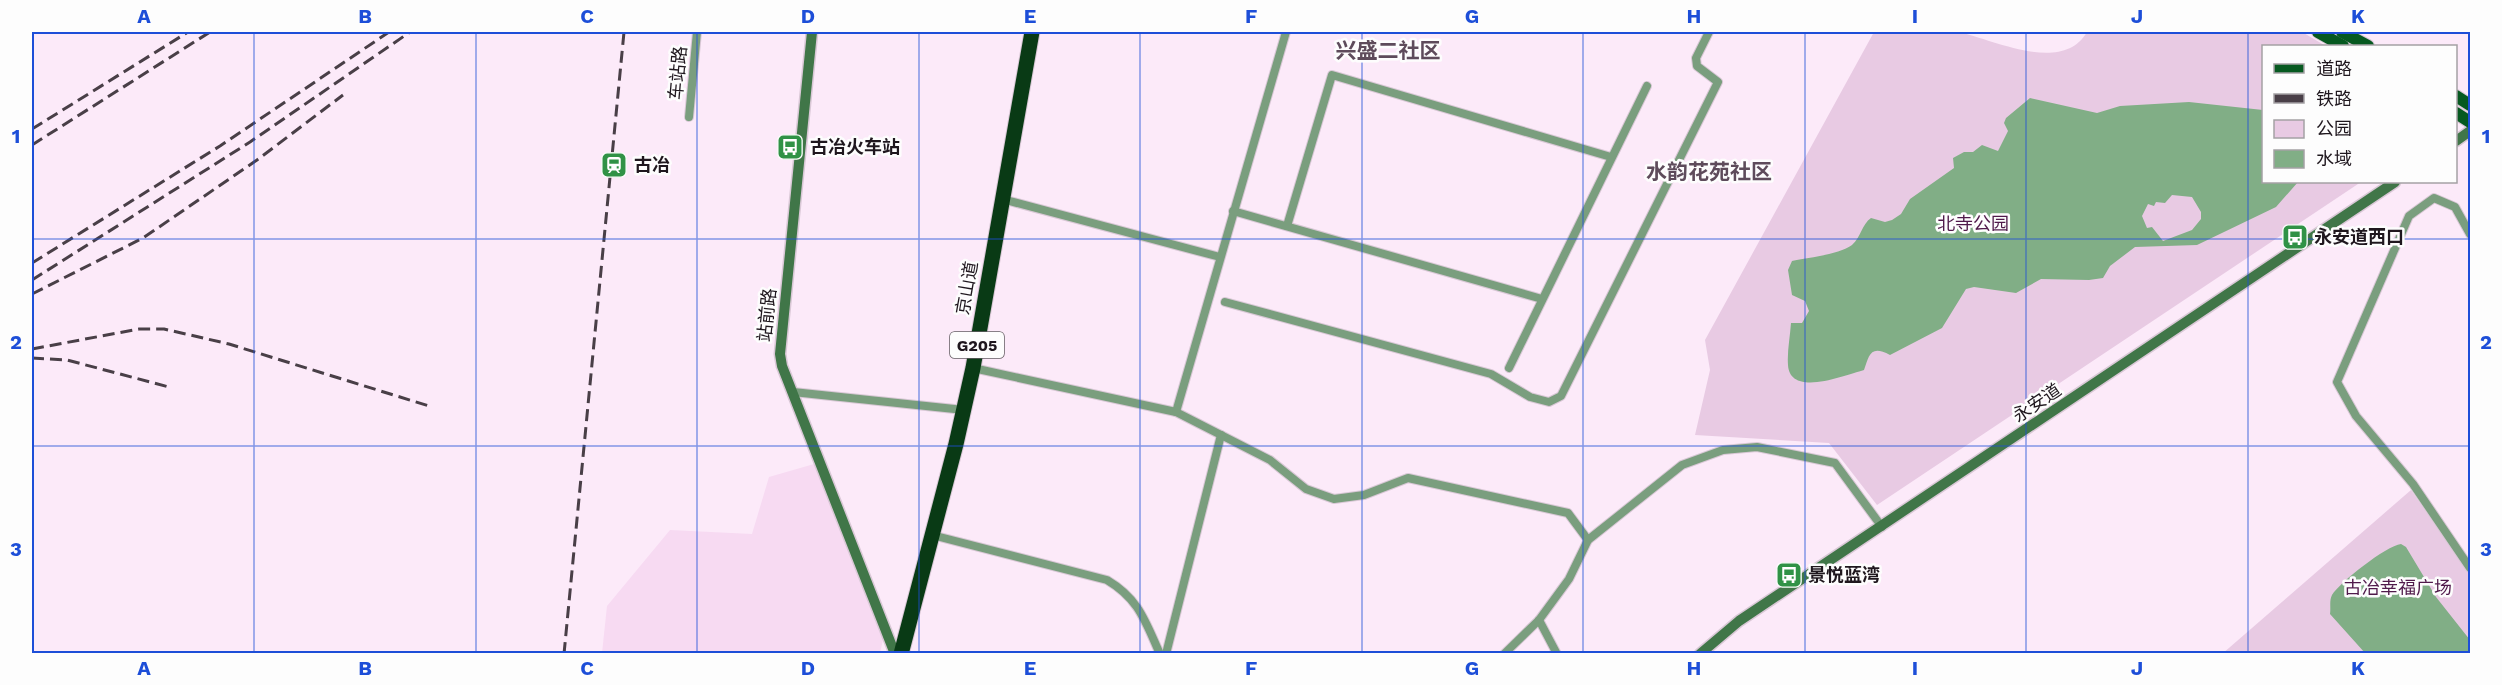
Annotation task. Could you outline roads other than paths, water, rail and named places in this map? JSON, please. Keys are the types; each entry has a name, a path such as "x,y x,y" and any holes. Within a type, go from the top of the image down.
{"highway":[{"name":"京山道","path":"901,654 973,368 1032,32"}],"main road":[{"name":"站前路","path":"812,32 780,354 782,366 895,654"},
{"path":"2318,32 2341,45"},
{"path":"2342,32 2366,45"},
{"path":"2457,97 2470,105"},
{"path":"2457,114 2470,122"},
{"path":"2457,140 2470,131"},
{"name":"永安道","path":"1700,654 1739,621 2394,183"}],"street":[{"name":"车站路","path":"689,117 697,32"},
{"path":"1176,412 1286,32"},
{"path":"1226,302 1491,374 1530,397 1549,402 1561,396 1718,82 1697,66 1696,58 1709,32"},
{"path":"1287,226 1332,75 1611,157"},
{"path":"1509,368 1647,86"},
{"path":"2470,234 2455,207 2434,198 2409,216 2337,382 2356,416 2413,484 2470,568"},
{"path":"1002,199 1220,257"},
{"path":"1233,211 1542,299"},
{"path":"973,368 1176,412 1270,460 1306,489 1334,499 1364,495 1408,478 1568,513 1588,540"},
{"path":"793,392 964,410"},
{"path":"1166,654 1221,435"},
{"path":"1504,654 1539,620 1569,579 1588,540 1682,465 1723,450 1757,447 1835,463 1882,527"},
{"path":"932,535 1107,580 1124,590 1140,608 1160,654"},
{"path":"1539,620 1557,654"}],"water":[{"path":"2030,98 2097,113 2120,106 2189,102 2262,110 2262,183 2297,183 2276,207 2197,245 2135,247 2110,266 2103,278 2041,279 2016,293 1974,287 1966,289 1942,328 1890,355 1874,351 1869,356 1864,370 1820,382 1798,380 1791,375 1788,360 1791,323 1802,323 1809,311 1805,301 1792,295 1788,270 1792,261 1847,248 1855,242 1871,218 1885,222 1892,220 1901,214 1910,199 1954,168 1953,158 1964,152 1973,152 1982,145 1998,151 2008,131 2004,123 2006,118","holes":["2172,195 2192,197 2201,212 2201,219 2192,230 2163,241 2152,227 2147,228 2142,216 2148,204 2154,206 2156,202 2165,203"]},
{"path":"2401,544 2406,547 2436,597 2470,640 2470,653 2365,653 2330,614 2332,595 2344,582 2385,551"}],"railway":[{"path":"32,129 188,32"},
{"path":"32,145 210,32"},
{"path":"32,263 220,146 389,32"},
{"path":"32,280 250,142 410,32"},
{"path":"564,654 624,32"},
{"path":"32,294 143,238 257,160 343,95"},
{"path":"32,349 139,329 164,329 229,344 429,406"},
{"path":"32,358 67,360 169,387"}],"place":[{"name":"古冶火车站","path":"790,147"},
{"name":"古冶","path":"614,165"},
{"name":"永安道西口","path":"2295,237"},
{"name":"景悦蓝湾","path":"1789,575"}],"district":[{"name":"兴盛二社区","path":"1388,51"},
{"name":"水韵花苑社区","path":"1709,172"}],"park label":[{"name":"北寺公园","path":"1973,224"},
{"name":"古冶幸福广场","path":"2398,588"}]}
